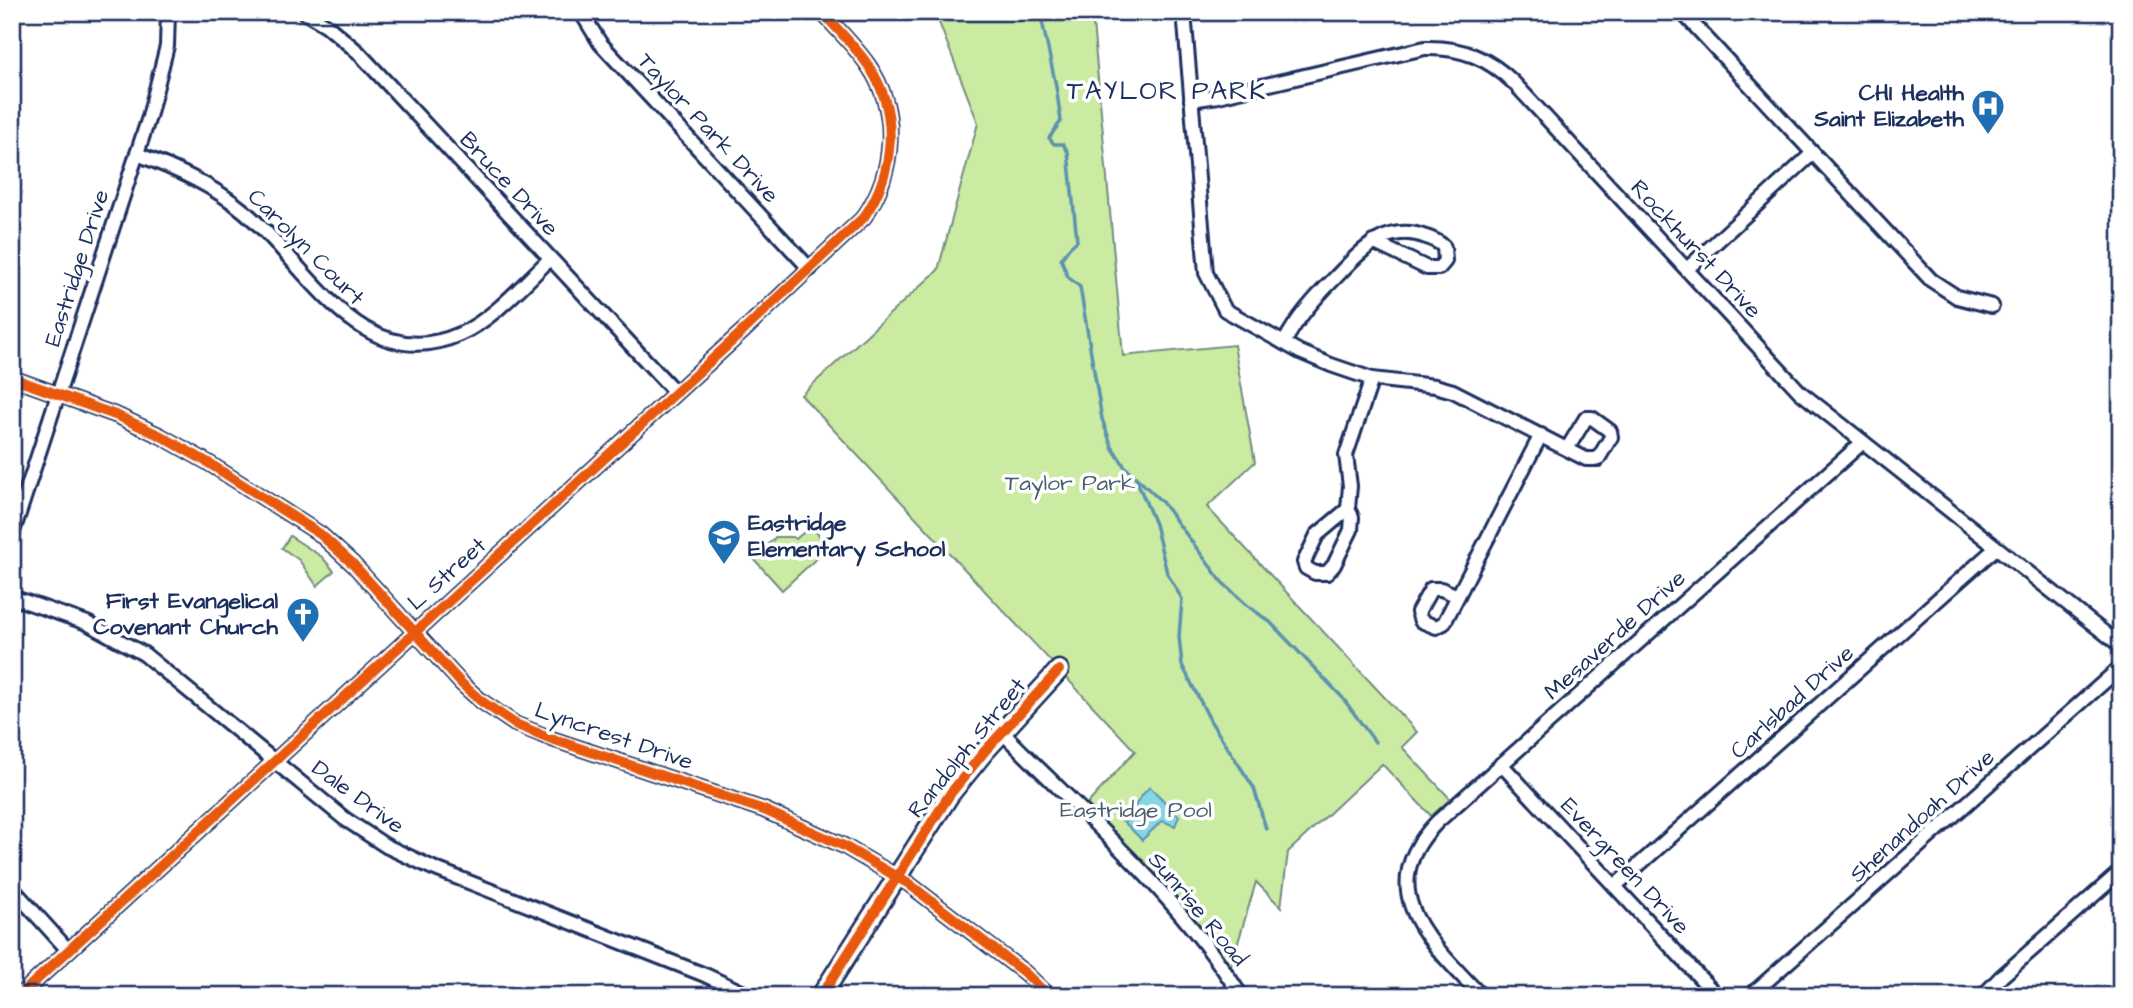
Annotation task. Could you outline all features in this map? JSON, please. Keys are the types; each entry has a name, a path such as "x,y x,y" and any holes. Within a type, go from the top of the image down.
{"street":[{"name":"Eastridge Drive","path":"12,535 137,154 164,61 168,12"},
{"name":"Bruce Drive","path":"304,12 326,25 358,52 675,392"},
{"name":"Taylor Park Drive","path":"581,12 600,43 810,269"},
{"name":"L Street","path":"22,995 810,269 871,207 885,175 890,142 888,112 874,74 860,54 821,12"},
{"path":"1184,12 1206,273 1225,310 1316,360 1372,379 1435,386 1453,391 1567,449"},
{"path":"1682,12 1919,268 1957,298 1992,306"},
{"name":"Rockhurst Drive","path":"1191,100 1425,48 1441,48 1473,55 1488,62 1514,83 1800,391 2121,646"},
{"path":"1687,270 1813,153"},
{"name":"Carolyn Court","path":"137,154 187,174 236,204 343,314 358,327 385,339 430,342 462,333 488,316 550,259"},
{"path":"1284,343 1304,310 1359,252 1373,242 1396,232 1417,233 1439,242 1444,247 1445,261 1434,269 1427,268 1373,242"},
{"name":"Lyncrest Drive","path":"12,378 129,421 182,447 320,534 346,556 470,692 515,724 552,740 764,810 808,828 896,875 1026,973 1049,996"},
{"path":"1348,509 1317,535 1304,562 1310,571 1321,575 1327,573 1334,565 1351,530 1346,455 1372,379"},
{"path":"1458,596 1541,435"},
{"name":"Mesaverde Drive","path":"1481,996 1420,927 1409,898 1410,869 1416,849 1431,828 1863,442"},
{"name":"Carlsbad Drive","path":"1615,886 1996,548"},
{"name":"Dale Drive","path":"12,597 87,623 134,648 172,675 358,828 402,854 705,975 750,996"},
{"name":"Shenandoah Drive","path":"1750,996 2121,667"},
{"name":"Randolph Street","path":"821,996 950,794 1059,670"},
{"name":"Sunrise Road","path":"1002,732 1166,897 1212,952 1241,996"},
{"name":"Evergreen Drive","path":"1502,764 1717,996"},
{"path":"1983,996 2121,870"},
{"path":"12,888 68,950"}],"green space":[{"name":"Taylor Park","path":"935,12 1092,12 1123,356 1234,345 1255,462 1207,507 1417,732 1402,747 1456,805 1437,822 1382,764 1288,852 1281,907 1256,882 1228,976 1081,811 1135,751 801,395 938,270 978,123"},
{"path":"811,526 829,547 782,590 753,558 776,537 796,539"},
{"path":"290,536 322,557 334,571 317,586 299,560 282,548"}],"water":[{"path":"1150,787 1179,816 1175,826 1162,821 1142,840 1123,821"}],"waterway":[{"path":"1040,12 1061,121 1049,138 1054,144 1063,144 1068,152 1077,241 1061,259 1068,277 1080,287 1102,419 1112,447 1125,467 1162,502 1222,582 1270,622 1342,697 1375,742"},
{"path":"1136,479 1155,524 1167,573 1182,599 1179,637 1182,665 1211,722 1254,788 1266,829"}],"cycle path":[{"path":"19,996 864,217 882,181 890,141 889,121 878,83 868,65 822,12"},
{"path":"12,378 118,416 161,436 320,534 353,564 461,683 481,701 515,724 764,810 844,846 909,884 1025,973 1049,996"},
{"path":"821,996 950,794 984,752 1059,670"}],"place":[{"name":"CHI Health Saint Elizabeth","path":"1988,136"},
{"name":"Eastridge Elementary School","path":"724,566"},
{"name":"First Evangelical Covenant Church","path":"303,644"}],"district":[{"name":"TAYLOR PARK","path":"1167,91"}],"park label":[{"name":"Eastridge Pool","path":"1136,810"}]}
